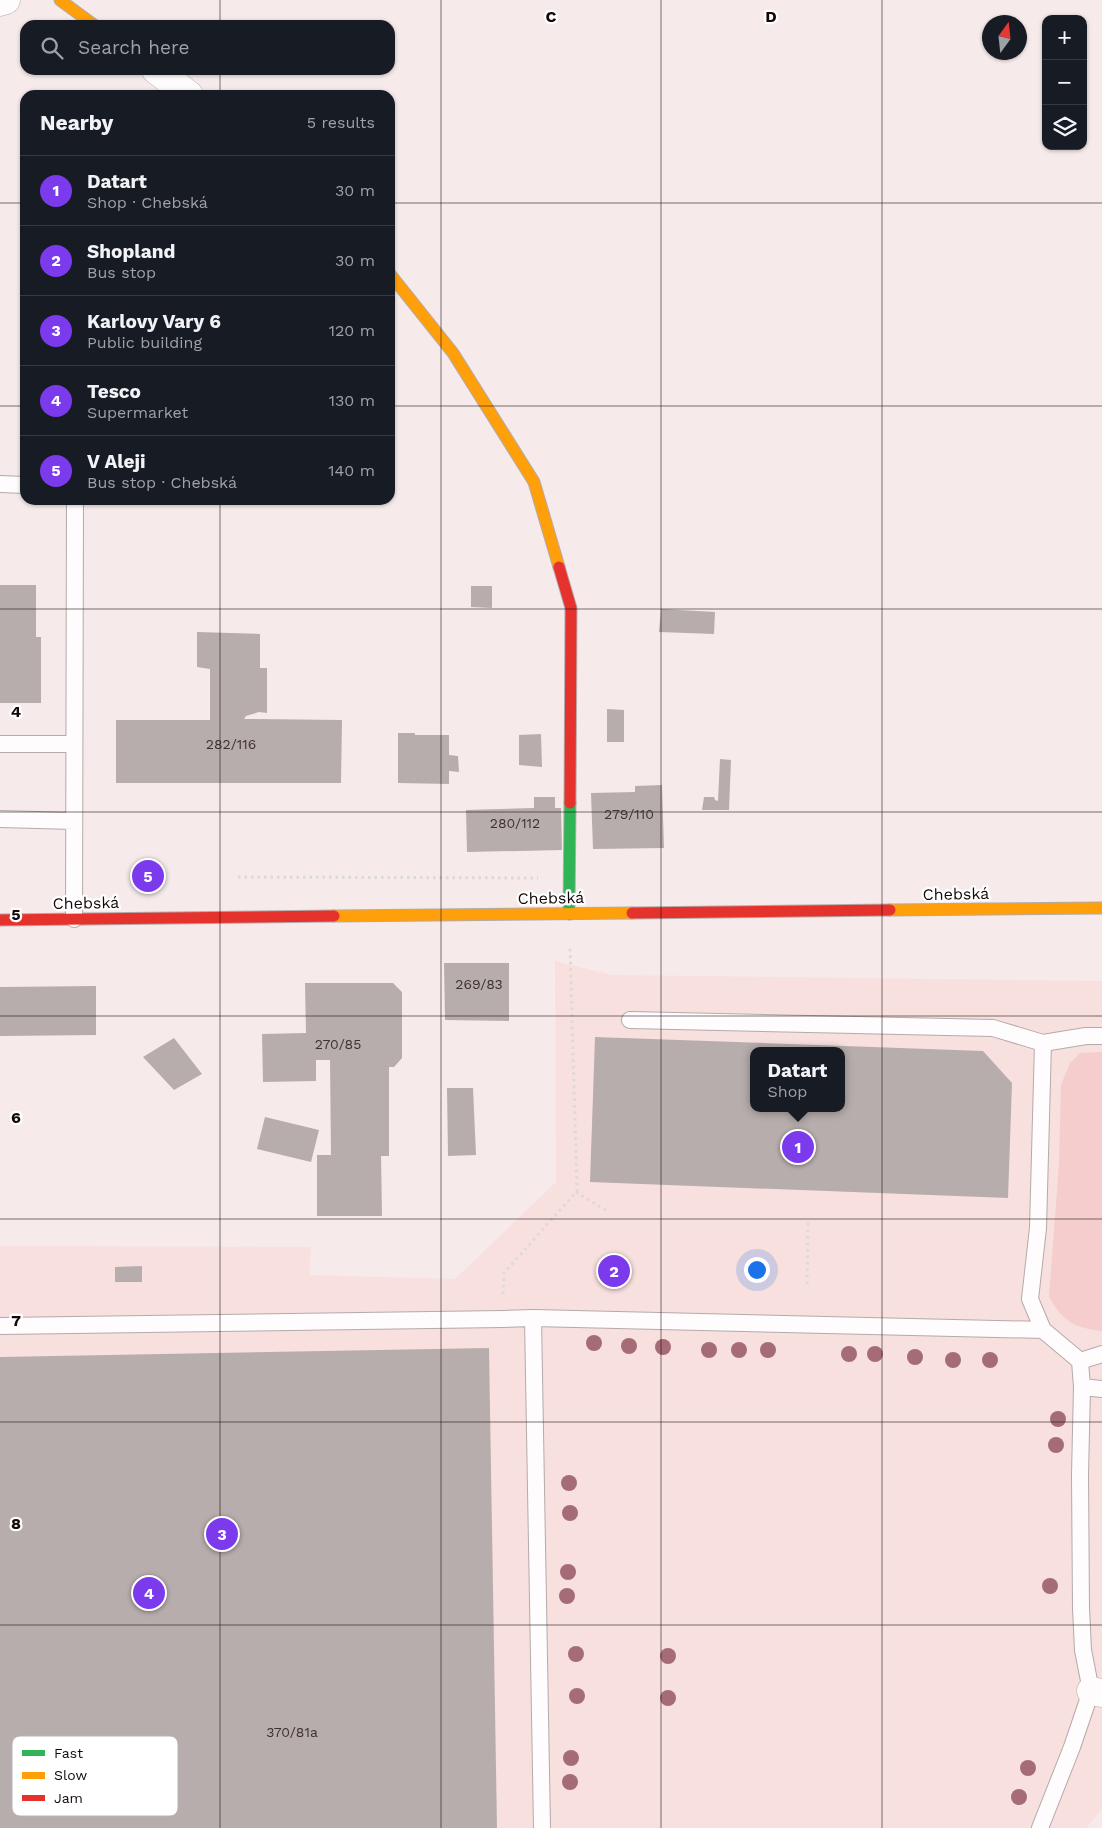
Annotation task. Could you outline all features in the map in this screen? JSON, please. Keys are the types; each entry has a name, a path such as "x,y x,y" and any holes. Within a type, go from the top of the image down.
{"street":[{"path":"0,2 6,0"},
{"path":"60,0 87,20"},
{"path":"163,75 182,90"},
{"path":"395,280 453,353 534,482 571,608 569,914"},
{"name":"Chebská","path":"0,920 1102,908"}],"lane":[{"path":"0,484 20,484"},
{"path":"74,919 75,505"},
{"path":"0,744 74,744"},
{"path":"0,819 74,821"},
{"path":"630,1020 993,1028 1043,1043 1086,1036 1102,1036"},
{"path":"1040,1828 1072,1747 1097,1692 1083,1650 1080,1475 1082,1388 1080,1361 1042,1330 1030,1299 1038,1228 1043,1043"},
{"path":"0,1326 503,1320 533,1318 1042,1330"},
{"path":"533,1318 542,1828"},
{"path":"1080,1361 1102,1354"},
{"path":"1082,1388 1102,1390"}],"path":[{"path":"238,877 570,878"},
{"path":"503,1320 504,1273 576,1192 569,914"},
{"path":"576,1192 607,1211"},
{"path":"807,1284 808,1220"}],"shaded area":[{"path":"555,961 612,975 1102,981 1102,1809 1086,1828 0,1828 0,1246 311,1247 309,1275 455,1279 556,1182"},
{"path":"1102,1052 1102,1331 1084,1328 1070,1322 1059,1312 1049,1297 1059,1164 1061,1085 1070,1063 1080,1053"}],"building":[{"path":"0,585 36,585 36,637 41,637 41,703 0,703"},
{"path":"471,586 492,586 492,608 471,607"},
{"path":"661,609 715,612 714,634 659,632"},
{"path":"197,632 260,634 260,668 267,668 267,713 259,712 246,716 244,719 342,720 341,783 116,783 116,720 210,720 210,669 197,667"},
{"path":"607,709 624,710 624,742 607,742"},
{"path":"398,733 449,735 449,755 458,756 459,772 449,771 449,784 398,783"},
{"path":"541,734 542,767 519,765 519,735"},
{"path":"720,759 731,760 729,810 702,810 704,797 714,797 718,801"},
{"path":"662,785 664,848 593,849 591,793 635,792 635,786"},
{"path":"534,797 555,797 555,808 561,808 562,850 467,852 466,810 534,808"},
{"path":"444,963 509,963 509,1021 445,1020"},
{"path":"305,983 393,983 402,992 402,1058 394,1067 389,1067 389,1156 381,1156 382,1216 317,1216 317,1155 331,1155 330,1060 316,1060 316,1081 263,1082 262,1034 306,1033"},
{"path":"96,986 96,1035 0,1036 0,987"},
{"path":"595,1037 983,1051 1012,1083 1008,1198 590,1182"},
{"path":"174,1038 202,1074 174,1090 143,1057"},
{"path":"447,1088 473,1088 476,1155 448,1156"},
{"path":"265,1117 319,1130 311,1162 257,1149"},
{"path":"142,1266 142,1282 115,1282 115,1267"},
{"path":"489,1348 497,1828 0,1828 0,1357"}],"traffic: fast":[{"path":"569,914 570,803"}],"traffic: slow":[{"path":"60,0 87,20"},
{"path":"395,280 453,353 534,482 559,567"},
{"path":"890,910 1102,908"},
{"path":"334,916 632,913"}],"traffic: jam":[{"path":"559,567 571,608 570,803"},
{"path":"632,913 890,910"},
{"path":"0,920 334,916"}],"place":[{"name":"V Aleji","path":"148,876"},
{"name":"Datart","path":"798,1147"},
{"name":"Shopland","path":"614,1271"},
{"name":"Karlovy Vary 6","path":"222,1534"},
{"name":"Tesco","path":"149,1593"}]}
